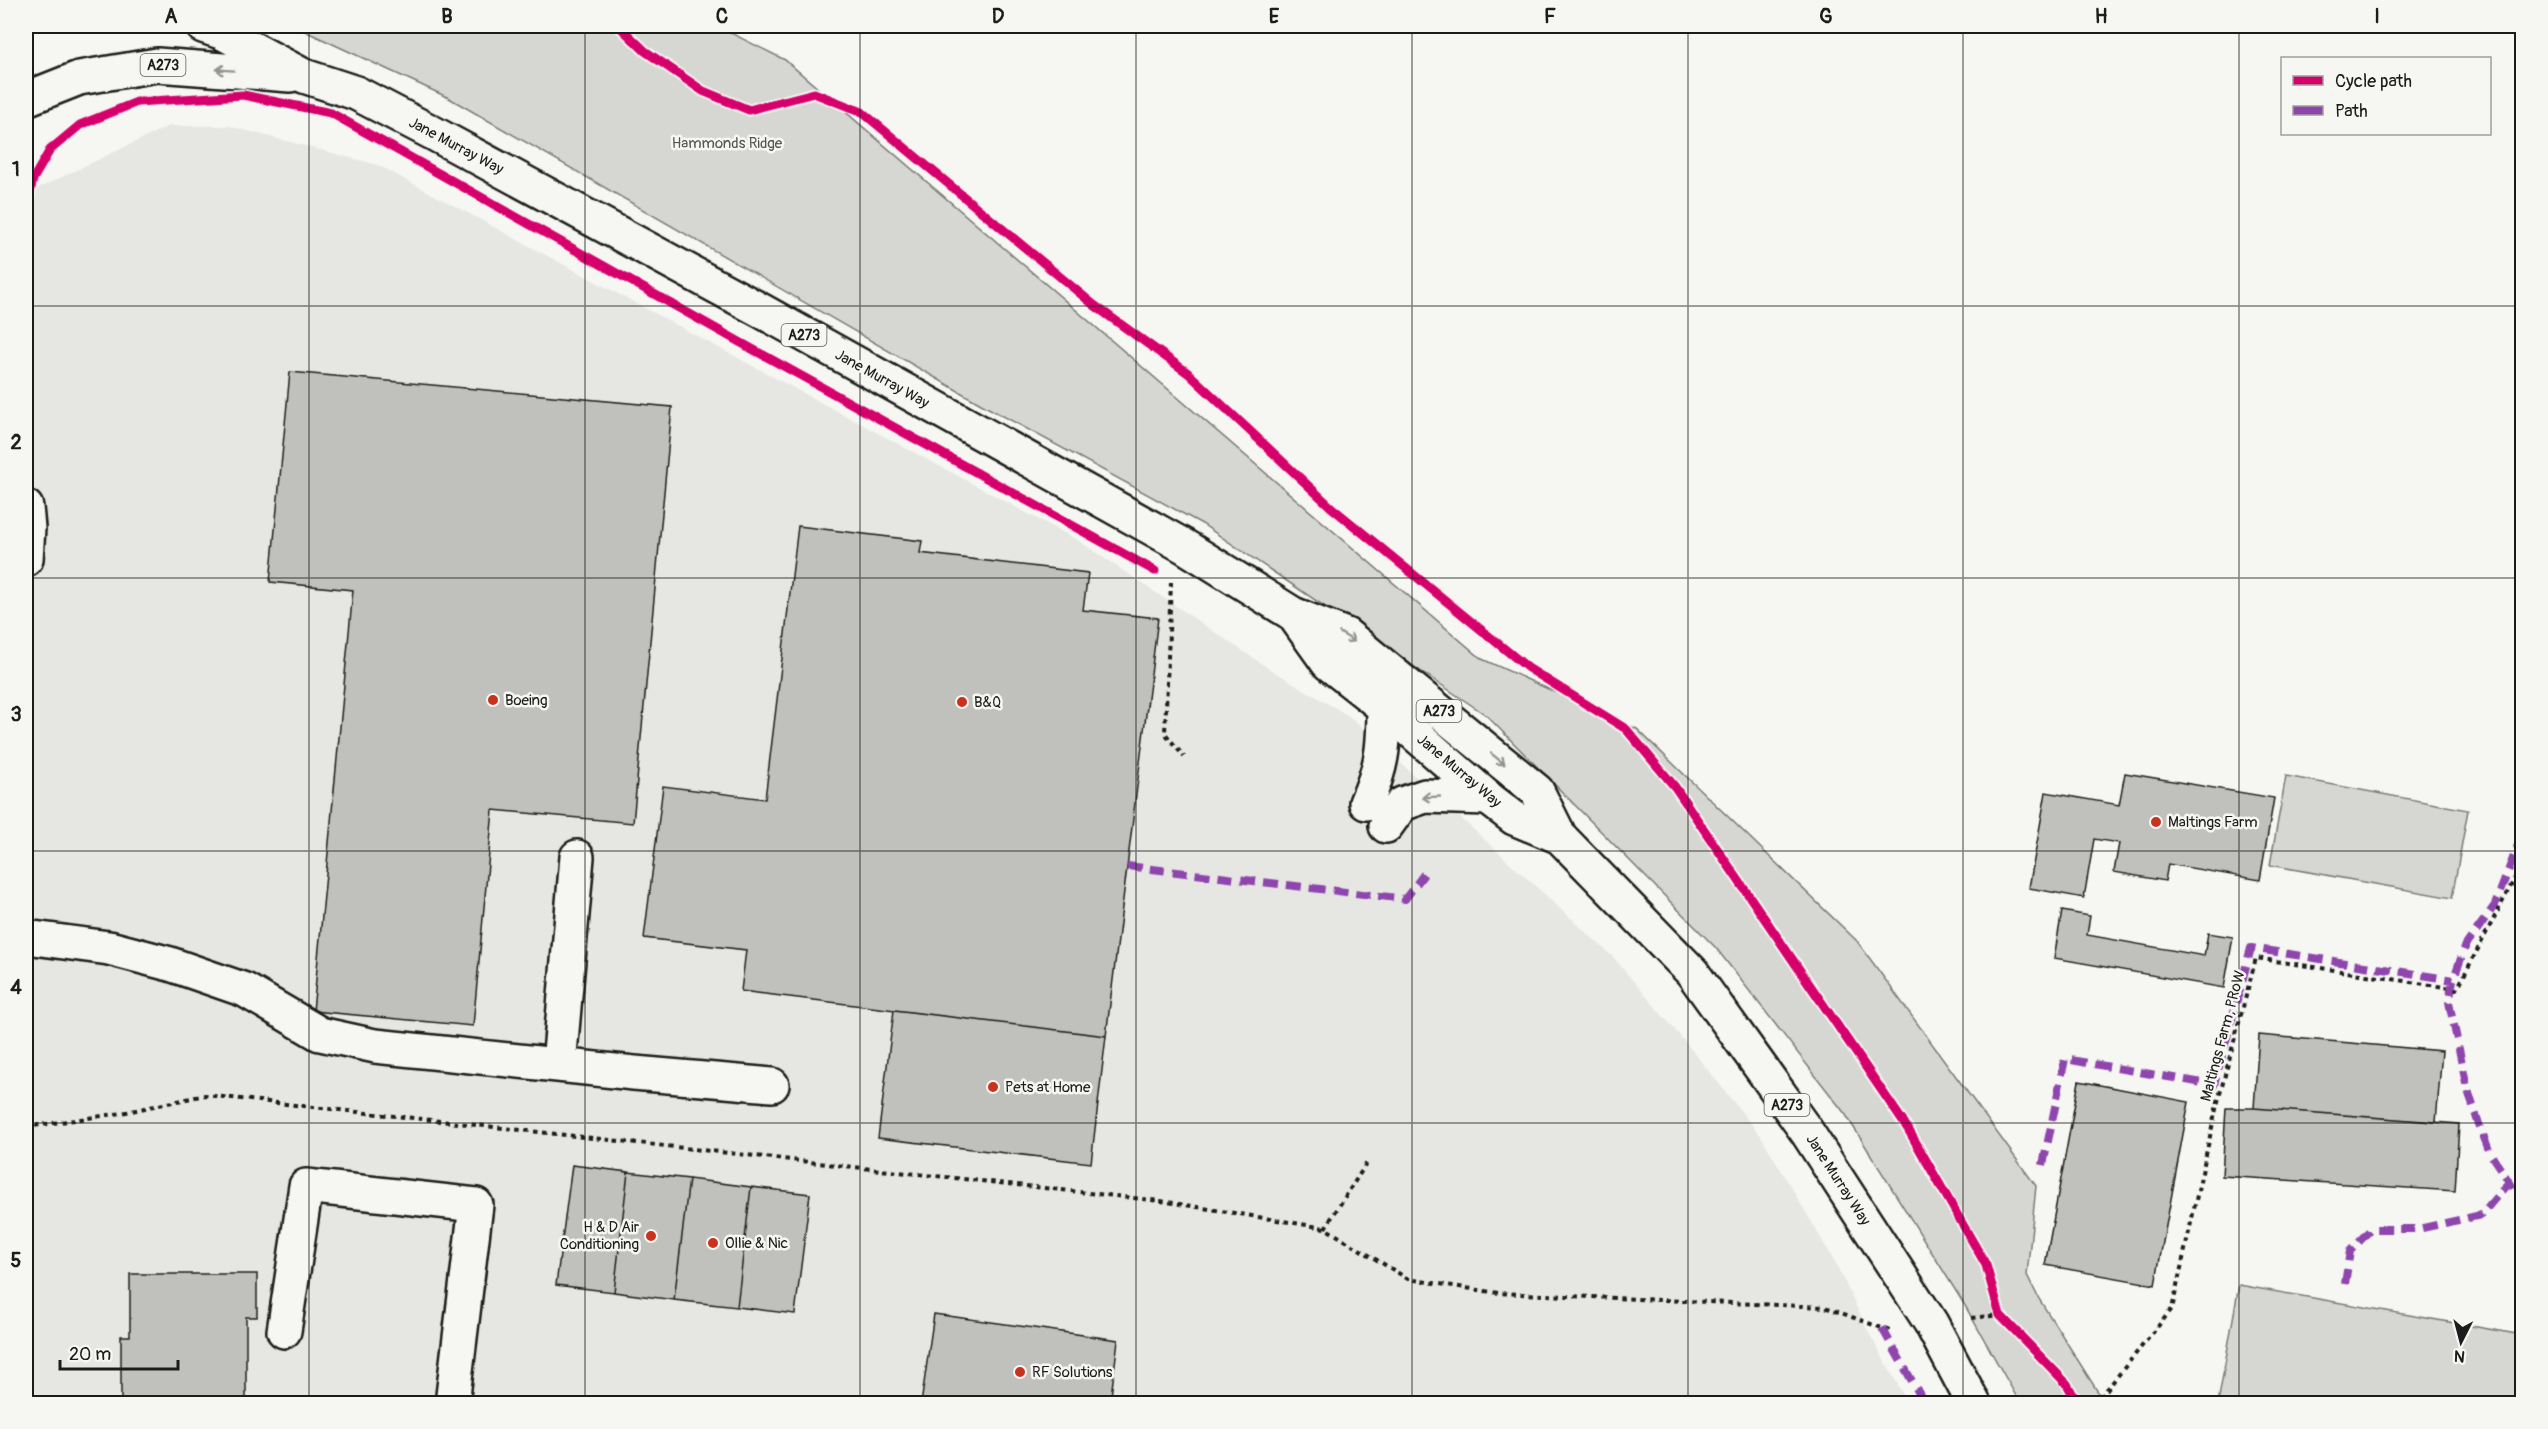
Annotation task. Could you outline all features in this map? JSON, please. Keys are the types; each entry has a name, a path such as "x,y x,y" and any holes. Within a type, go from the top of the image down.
{"main road":[{"name":"Jane Murray Way","path":"203,26 221,32 304,76 356,93 741,300 1184,546 1293,614 1346,635 1537,792 1560,837 1692,972 1807,1132 1931,1323 1974,1404"},
{"name":"Jane Murray Way","path":"26,99 79,78 157,65 304,76"},
{"path":"26,507 28,528 26,559"},
{"name":"Jane Murray Way","path":"1293,614 1328,663 1384,707 1488,798 1514,818 1560,837"},
{"path":"1384,707 1384,747 1378,776 1376,815 1425,796 1488,798"},
{"path":"559,1065 577,857"},
{"path":"26,937 109,948 170,964 245,990 320,1034 375,1046 772,1084"},
{"path":"284,1331 306,1186 476,1205 452,1404"}],"path":[{"path":"1163,576 1171,582 1165,733 1184,757"},
{"path":"26,1127 122,1113 206,1095 1161,1201 1325,1228 1408,1279 1498,1293 1825,1306 1891,1332 1931,1323 2000,1315"},
{"path":"1325,1228 1368,1161"}],"shaded area":[{"path":"169,126 229,126 378,165 1079,541 1268,668 1349,716 1613,957 1686,1043 1761,1136 1836,1264 1869,1333 1908,1403 26,1404 26,194"}],"green space":[{"name":"Hammonds Ridge","path":"294,26 717,26 785,60 1482,659 1637,729 1857,941 2036,1186 2027,1275 2039,1299 2105,1403 2020,1403 1964,1304 1846,1115 1716,948 1486,715 1202,524 981,404 449,98"},
{"path":"2286,776 2468,810 2452,898 2270,865"},
{"path":"2239,1285 2522,1335 2522,1403 2218,1403"}],"building":[{"name":"Boeing","path":"290,372 672,407 633,823 493,810 473,1026 313,1011 353,590 270,582"},
{"name":"B&Q","path":"798,526 922,541 920,553 1088,573 1083,610 1158,618 1106,1036 741,991 746,950 644,938 663,786 765,799"},
{"name":"Maltings Farm","path":"2125,773 2274,798 2260,880 2168,864 2165,881 2114,872 2119,843 2094,839 2084,898 2029,888 2046,792 2119,805"},
{"path":"2062,911 2090,916 2087,935 2204,956 2208,933 2233,937 2224,988 2054,958"},
{"name":"Pets at Home","path":"894,1010 1106,1036 1091,1163 878,1138"},
{"path":"2259,1035 2442,1051 2436,1122 2254,1108"},
{"path":"2079,1081 2189,1102 2155,1285 2045,1265"},
{"path":"2226,1108 2254,1108 2459,1124 2455,1191 2222,1176"},
{"path":"572,1165 628,1172 614,1292 556,1285"},
{"name":"H & D Air Conditioning","path":"628,1172 689,1179 674,1300 614,1292"},
{"name":"Ollie & Nic","path":"689,1179 751,1187 737,1307 674,1300"},
{"path":"751,1187 810,1194 795,1314 737,1307"},
{"path":"130,1274 257,1274 257,1317 246,1317 246,1404 121,1404 121,1336 130,1336"},
{"name":"RF Solutions","path":"934,1314 1118,1340 1110,1404 921,1404"},
{"path":"1561,1398 1608,1404 1560,1404"}],"marked path":[{"path":"2522,835 2495,905 2466,945 2453,980 2449,1002 2467,1087 2479,1125 2491,1155 2522,1201"},
{"path":"1127,866 1405,899 1424,874"},
{"path":"2043,1165 2065,1059 2214,1085 2251,948 2453,980"},
{"path":"2345,1284 2350,1251 2371,1229 2418,1229 2481,1215 2509,1182"},
{"path":"1882,1328 1925,1404"}],"cycle path":[{"path":"619,26 645,51 703,91 749,110 814,93 862,112 1094,305 1188,373 1331,507 1528,668 1626,729 1675,787 1908,1129 1986,1265 2000,1315 2067,1384 2078,1404"},
{"path":"26,210 33,179 50,150 80,125 137,102 243,95 331,113 1155,571"}],"place":[{"name":"Boeing","path":"493,700"},
{"name":"B&Q","path":"962,702"},
{"name":"Maltings Farm","path":"2156,822"},
{"name":"Pets at Home","path":"993,1087"},
{"name":"H & D Air Conditioning","path":"651,1236"},
{"name":"Ollie & Nic","path":"713,1243"},
{"name":"RF Solutions","path":"1020,1372"}]}
